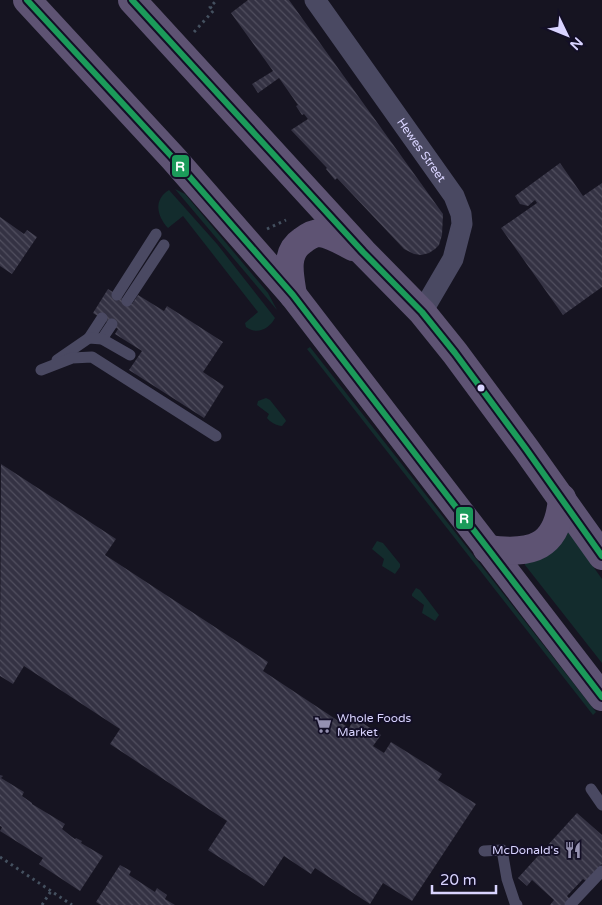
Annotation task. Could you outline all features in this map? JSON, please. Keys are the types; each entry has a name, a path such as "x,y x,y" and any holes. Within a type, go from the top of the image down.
{"main road":[{"path":"27,0 174,159 293,295 602,697"},
{"path":"132,0 363,252 422,312 455,353 562,498 602,556"},
{"path":"293,295 289,269 290,257 296,244 320,233 336,238 363,252"},
{"path":"487,549 510,552 526,550 539,545 548,538 555,527 560,515 562,498"}],"street":[{"name":"Hewes Street","path":"316,0 454,196 461,214 462,224 453,259 422,312"}],"lane":[{"path":"117,294 156,234"},
{"path":"127,301 164,245"},
{"path":"102,339 107,321 89,338 41,370 72,358 92,357 216,436"},
{"path":"89,338 102,339 130,355"},
{"path":"591,789 602,805"},
{"path":"484,851 502,850 507,879 517,905"},
{"path":"570,905 602,871"}],"path":[{"path":"194,32 214,10 210,7 216,0"},
{"path":"0,857 72,905"},
{"path":"42,905 51,891"}],"green space":[{"path":"175,189 185,194 268,293 277,310"},
{"path":"169,190 217,244 275,318 266,328 254,331 246,327 245,323 258,312 183,216 168,228 164,223 158,208 161,198"},
{"path":"310,347 596,712 593,715 307,349"},
{"path":"266,398 270,400 285,419 286,421 282,426 270,421 267,418 269,414 257,405 258,401"},
{"path":"567,530 602,579 602,663 525,565 525,562"},
{"path":"377,541 383,543 400,564 395,574 382,566 384,559 372,549"},
{"path":"416,588 420,590 439,615 435,621 422,613 424,605 412,596"}],"building":[{"path":"248,0 289,0 443,214 442,235 439,245 435,249 421,255 404,249 337,178 335,180 327,168 291,130 308,119 304,114 302,115 296,106 298,105 279,78 258,93 252,84 273,71 231,13"},
{"path":"560,163 583,196 602,183 602,287 563,315 501,228 537,203 535,200 528,206 520,204 515,196"},
{"path":"0,217 24,234 27,230 37,237 12,274 0,266"},
{"path":"108,289 132,304 138,295 164,311 167,306 223,342 203,372 224,386 204,418 129,370 142,351 115,334 118,329 93,313"},
{"path":"1,464 116,539 105,555 268,662 263,671 349,728 355,718 381,735 373,746 384,753 391,742 442,774 438,780 476,804 412,901 383,883 370,904 315,868 311,874 284,856 264,886 208,850 227,821 110,744 120,729 24,666 13,684 0,676"},
{"path":"0,775 3,776 1,778 24,792 22,796 32,804 65,824 62,829 72,837 82,841 81,843 103,856 80,891 39,864 43,858 0,831 2,827 0,826"},
{"name":"McDonald's","path":"577,813 602,835 602,864 586,881 583,879 567,896 570,899 565,905 550,905 554,900 532,880 527,886 518,878"},
{"path":"120,865 131,871 129,875 155,892 157,888 167,895 165,899 175,905 101,905 96,902"}],"transit line":[{"name":"R","path":"27,0 174,159 293,295 602,697"},
{"name":"R","path":"132,0 363,252 422,312 526,449 602,556"}],"place":[{"name":"Whole Foods Market","path":"323,725"},
{"name":"McDonald's","path":"573,850"}]}
